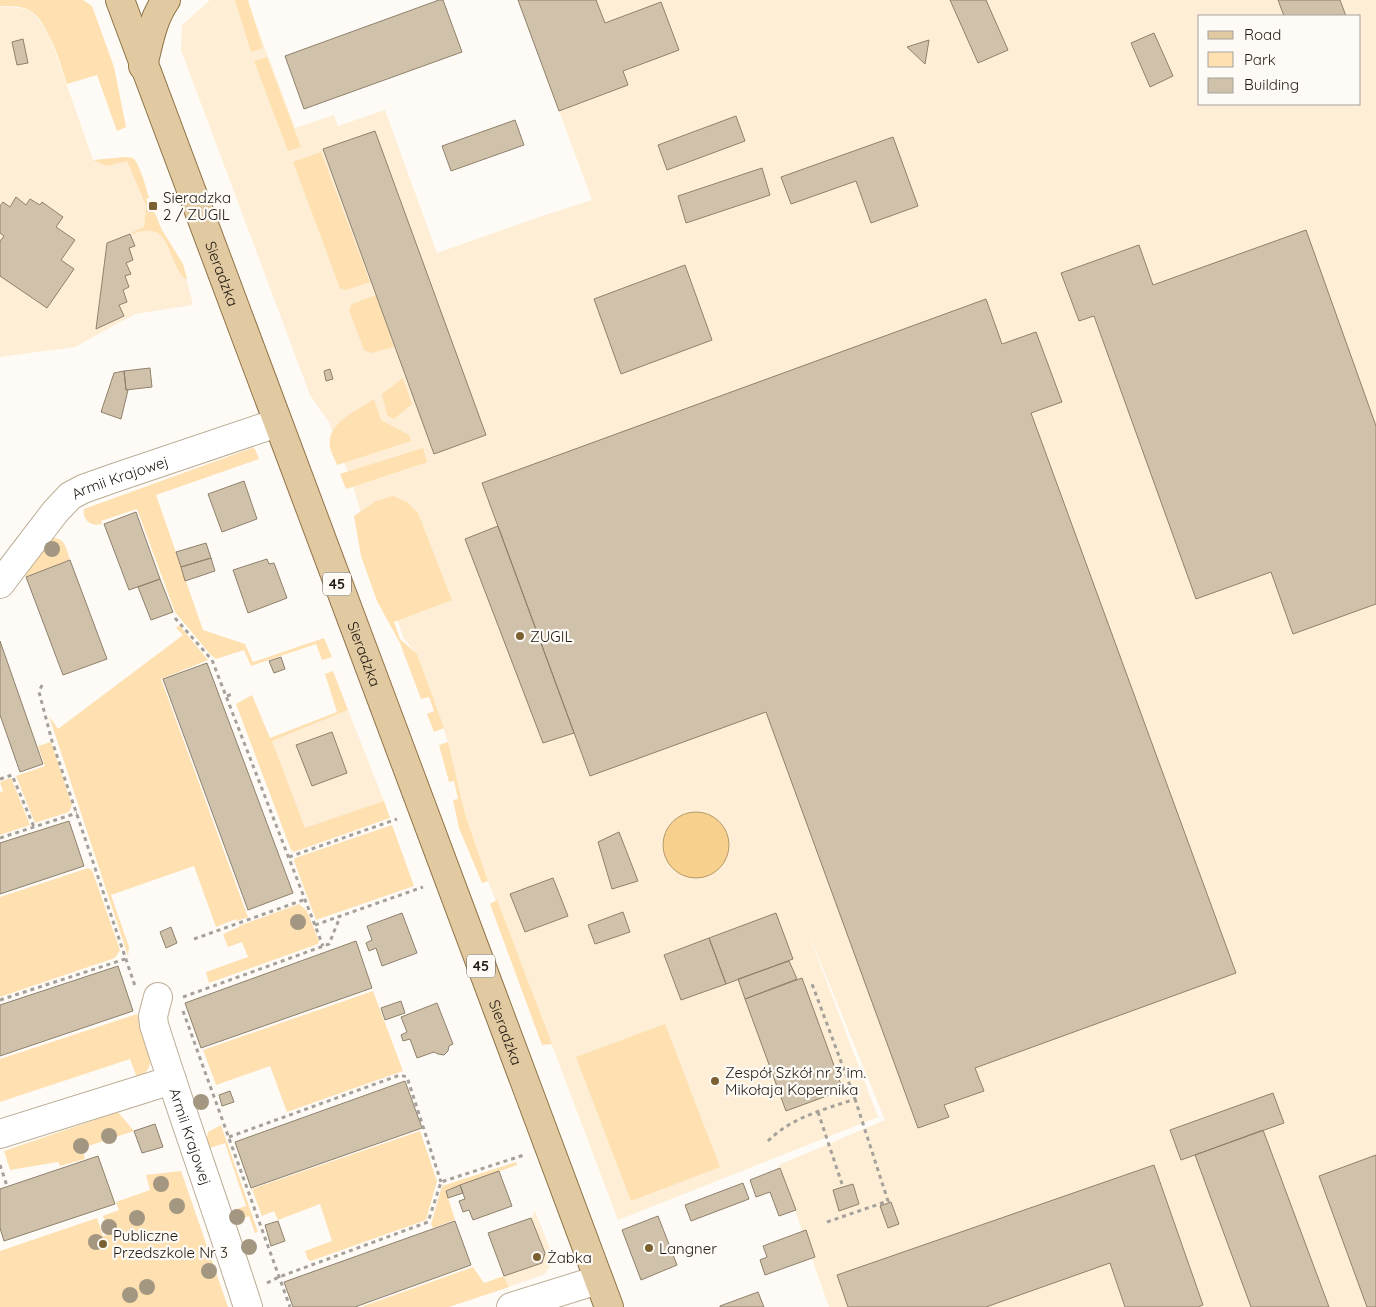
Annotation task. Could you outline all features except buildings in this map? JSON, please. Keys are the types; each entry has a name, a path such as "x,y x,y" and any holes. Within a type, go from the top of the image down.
{"main road":[{"name":"Sieradzka","path":"120,0 609,1307"},
{"path":"144,66 152,28 158,12 166,0"}],"street":[{"name":"Armii Krajowej","path":"0,584 55,512 70,496 83,489 117,477 277,423"},
{"path":"164,1000 154,1025 172,1080"},
{"name":"Armii Krajowej","path":"0,1134 172,1080 246,1299"},
{"path":"511,1307 598,1280"}],"path":[{"path":"175,618 212,660 323,946"},
{"path":"42,684 39,692 50,733 142,1006 329,944 340,916"},
{"path":"227,696 232,694"},
{"path":"0,779 12,775 34,827"},
{"path":"0,838 77,813"},
{"path":"290,857 402,817"},
{"path":"315,925 427,886"},
{"path":"194,939 306,899"},
{"path":"0,1000 125,959"},
{"path":"812,984 855,1099 888,1201 826,1222"},
{"path":"164,1000 229,1137 290,1307"},
{"path":"229,1137 400,1075 407,1077 441,1182 428,1222 279,1277 246,1299"},
{"path":"768,1141 778,1131 793,1121 855,1099"},
{"path":"818,1112 842,1184"},
{"path":"441,1182 525,1155"},
{"path":"0,1165 7,1186"}],"shaded area":[{"path":"210,0 247,0 295,128 334,115 338,126 385,110 437,253 592,200 518,0 1376,0 1376,1307 829,1307 779,1165 885,1120 806,927 878,1117 618,1220 488,881 465,814 448,742 417,654 404,639 364,524 354,489 329,422 310,395 181,50 182,25"},
{"path":"0,6 31,11 48,31 93,160 106,166 127,160 146,207 144,226 156,222 186,277 193,305 135,314 75,347 0,357"},
{"path":"348,710 384,801 305,829 272,741"},
{"path":"696,812 708,815 719,822 726,833 729,845 726,857 719,868 708,875 696,878 684,875 673,868 666,857 663,845 666,833 673,822 684,815"},
{"path":"535,1211 554,1259 545,1274 509,1287 488,1233 531,1218"}],"green space":[{"path":"0,0 83,0 92,6 114,67 126,127 117,131 97,75 67,84 57,53 41,22 27,9 0,6"},
{"path":"235,0 248,0 263,48 251,52"},
{"path":"267,57 301,147 288,151 254,61"},
{"path":"321,152 370,282 346,290 340,288 293,162"},
{"path":"133,158 138,165 148,194 149,198 146,199 151,212 154,211 162,230 183,264 187,279 184,278 178,269 166,242 161,236 154,232 145,231 131,233 144,227 146,206 127,161 106,166 93,160"},
{"path":"376,295 394,347 371,353 364,350 349,310 352,304"},
{"path":"403,378 412,404 394,419 387,415 382,394"},
{"path":"374,399 381,420 409,435 411,441 337,465 330,447 330,438 333,431 344,418"},
{"path":"252,448 255,449 259,459 156,495 203,630 245,644 253,662 324,638 332,657 322,660 316,644 251,666 244,650 216,659 175,612 137,509 101,521 102,524 98,525 88,522 84,516 84,509"},
{"path":"423,448 427,462 346,489 340,474"},
{"path":"393,496 407,502 418,513 452,600 394,622 400,639 417,654 444,728 434,732 427,714 434,711 429,697 421,699 400,643 377,601 361,556 354,516 376,501"},
{"path":"56,538 64,543 70,560 26,577 22,567 46,539"},
{"path":"179,625 208,660 161,679 248,917 237,921 236,919 216,927 194,866 111,895 129,947 128,956 49,716 58,729 183,635 176,628"},
{"path":"333,671 348,710 272,741 305,828 384,801 390,818 294,852 291,850 236,704 252,695 270,738 337,712 325,674"},
{"path":"51,742 72,805 69,812 35,823 16,776 45,766 38,746"},
{"path":"448,742 465,814 488,881 482,883 459,828 453,800 458,799 454,781 449,782 439,745"},
{"path":"11,778 30,825 0,835 0,792 3,791 0,783"},
{"path":"392,825 414,886 316,920 294,861 295,858"},
{"path":"88,868 92,870 120,950 115,958 0,997 0,897"},
{"path":"497,900 552,1044 542,1045 490,904"},
{"path":"299,904 307,911 319,941 318,944 209,983 206,972 248,957 242,942 228,947 223,934 239,926"},
{"path":"373,991 403,1071 287,1112 270,1066 216,1085 203,1050"},
{"path":"137,1014 148,1046 150,1059 148,1069 141,1076 137,1078 130,1059 0,1102 0,1059"},
{"path":"665,1024 720,1167 631,1201 576,1057"},
{"path":"118,1112 134,1131 82,1148 85,1159 60,1166 58,1162 10,1170 4,1151"},
{"path":"221,1125 258,1232 255,1233 249,1216 232,1222 228,1212 246,1206 225,1143 207,1149 208,1132"},
{"path":"420,1131 437,1181 426,1220 311,1261 308,1260 305,1251 332,1241 320,1204 278,1220 274,1211 262,1216 252,1189"},
{"path":"516,1162 517,1165 446,1191 455,1220 433,1228 431,1224 442,1186"},
{"path":"181,1171 228,1307 0,1307 0,1251 97,1218 103,1236 109,1235 103,1216 119,1210 116,1202 150,1190 146,1175"},
{"path":"473,1267 484,1283 504,1276 509,1287 449,1307 361,1307"}],"place":[{"name":"Sieradzka 2 / ZUGIL","path":"153,206"},
{"name":"ZUGIL","path":"520,636"},
{"name":"Zespół Szkół nr 3 im. Mikołaja Kopernika","path":"715,1081"},
{"name":"Publiczne Przedszkole Nr 3","path":"103,1244"},
{"name":"Langner","path":"649,1248"},
{"name":"Żabka","path":"537,1257"}]}
